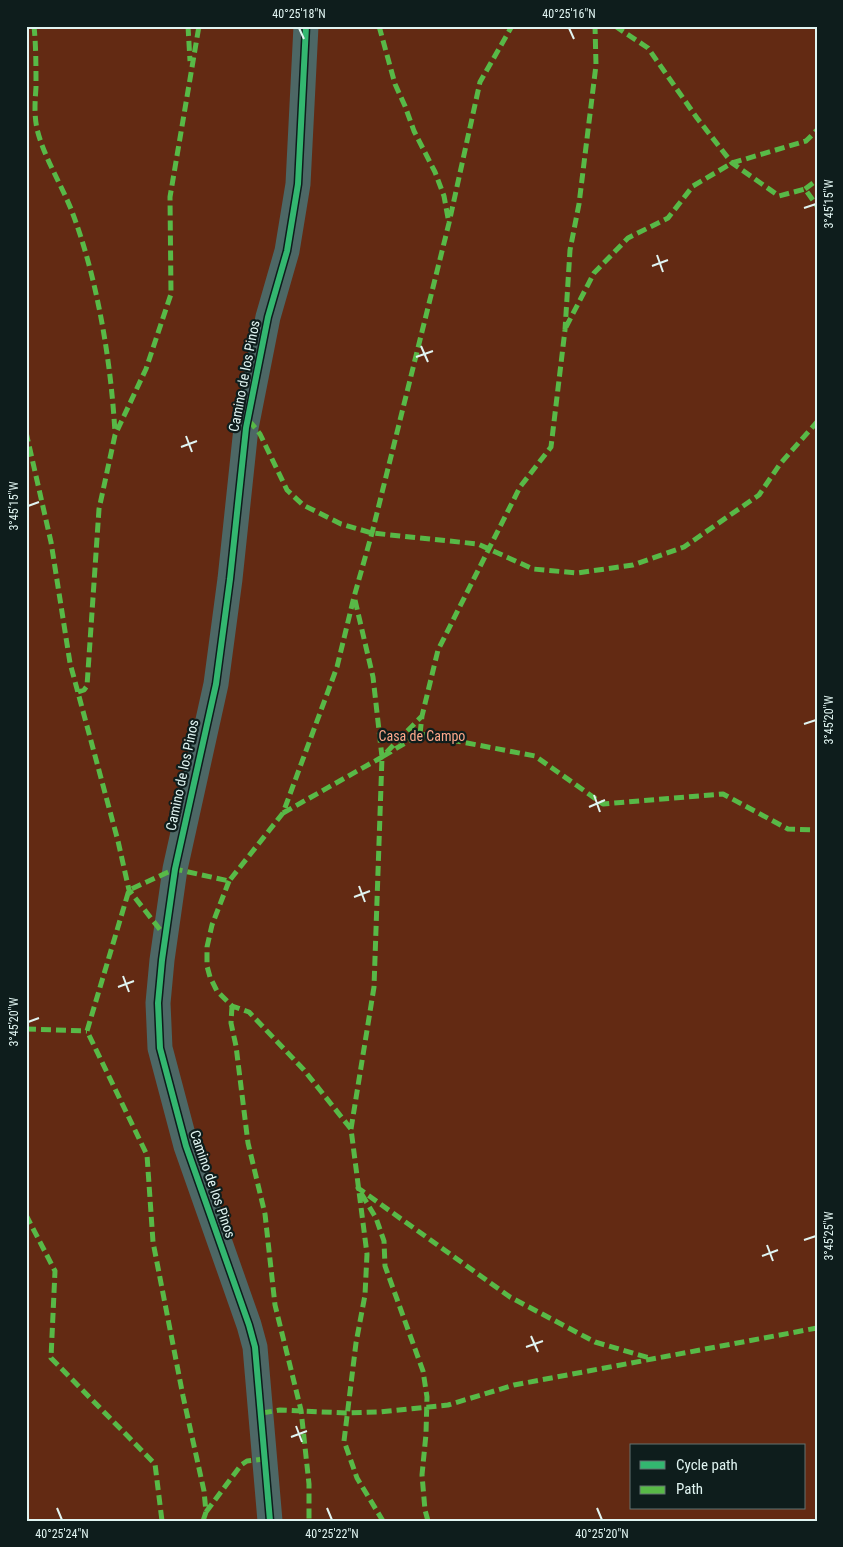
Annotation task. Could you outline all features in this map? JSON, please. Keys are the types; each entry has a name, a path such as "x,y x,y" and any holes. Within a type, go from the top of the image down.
{"street":[{"name":"Camino de los Pinos","path":"270,1521 255,1346 186,1146 160,1048 158,1003 175,868 216,684 230,579 246,428 268,317 287,251 298,184 306,26"}],"green space":[{"name":"Casa de Campo","path":"26,26 817,26 817,1521 26,1521"}],"marked path":[{"path":"34,26 36,64 35,113 37,129 48,159 71,209 88,262 106,348 115,433"},
{"path":"188,26 190,61"},
{"path":"78,692 84,690 87,686 99,509 115,435 146,369 171,294 170,197 199,26"},
{"path":"379,26 395,84 414,131 435,172 444,196 448,218"},
{"path":"203,1521 206,1512 204,1491 183,1396 153,1242 147,1155 87,1031 129,890 175,869 229,881 283,813 337,667 449,223 480,82 512,26"},
{"path":"420,734 422,716 438,650 520,487 551,447 565,330 570,250 579,204 596,65 595,26"},
{"path":"615,26 648,48 697,118 732,163 779,196 805,189 817,206"},
{"path":"566,327 594,273 628,238 668,218 693,186 732,163 806,141 817,130"},
{"path":"805,189 817,180"},
{"path":"248,421 260,434 287,490 303,505 341,524 372,533 478,544 533,569 577,573 633,565 684,547 759,495 780,464 817,422"},
{"path":"26,432 51,542 70,663 118,841 129,890 165,936"},
{"path":"355,600 373,677 382,757"},
{"path":"26,680 26,698"},
{"path":"283,813 382,757 422,716"},
{"path":"351,1129 374,987 382,757 420,734 535,756 603,804 723,794 788,829 817,830"},
{"path":"229,881 212,925 207,947 207,966 210,977 217,991 232,1006 249,1012 304,1070 351,1129 367,1254 365,1295 356,1343 344,1441 357,1478 383,1521"},
{"path":"232,1006 231,1023 236,1046 248,1143 265,1214 275,1305 301,1410 309,1484 309,1521"},
{"path":"26,1029 87,1031"},
{"path":"428,1521 425,1510 422,1475 427,1397 423,1371 385,1266 384,1241 376,1218 358,1188 510,1297 595,1342 653,1359"},
{"path":"26,1215 55,1271 51,1358 155,1464 162,1521"},
{"path":"262,1413 280,1410 346,1413 379,1412 448,1405 514,1385 817,1328"},
{"path":"206,1512 241,1465 247,1461 264,1459"}],"cycle path":[{"path":"270,1521 255,1347 186,1146 160,1048 158,1003 175,869 216,684 230,579 246,428 268,317 287,251 298,184 306,26"}]}
